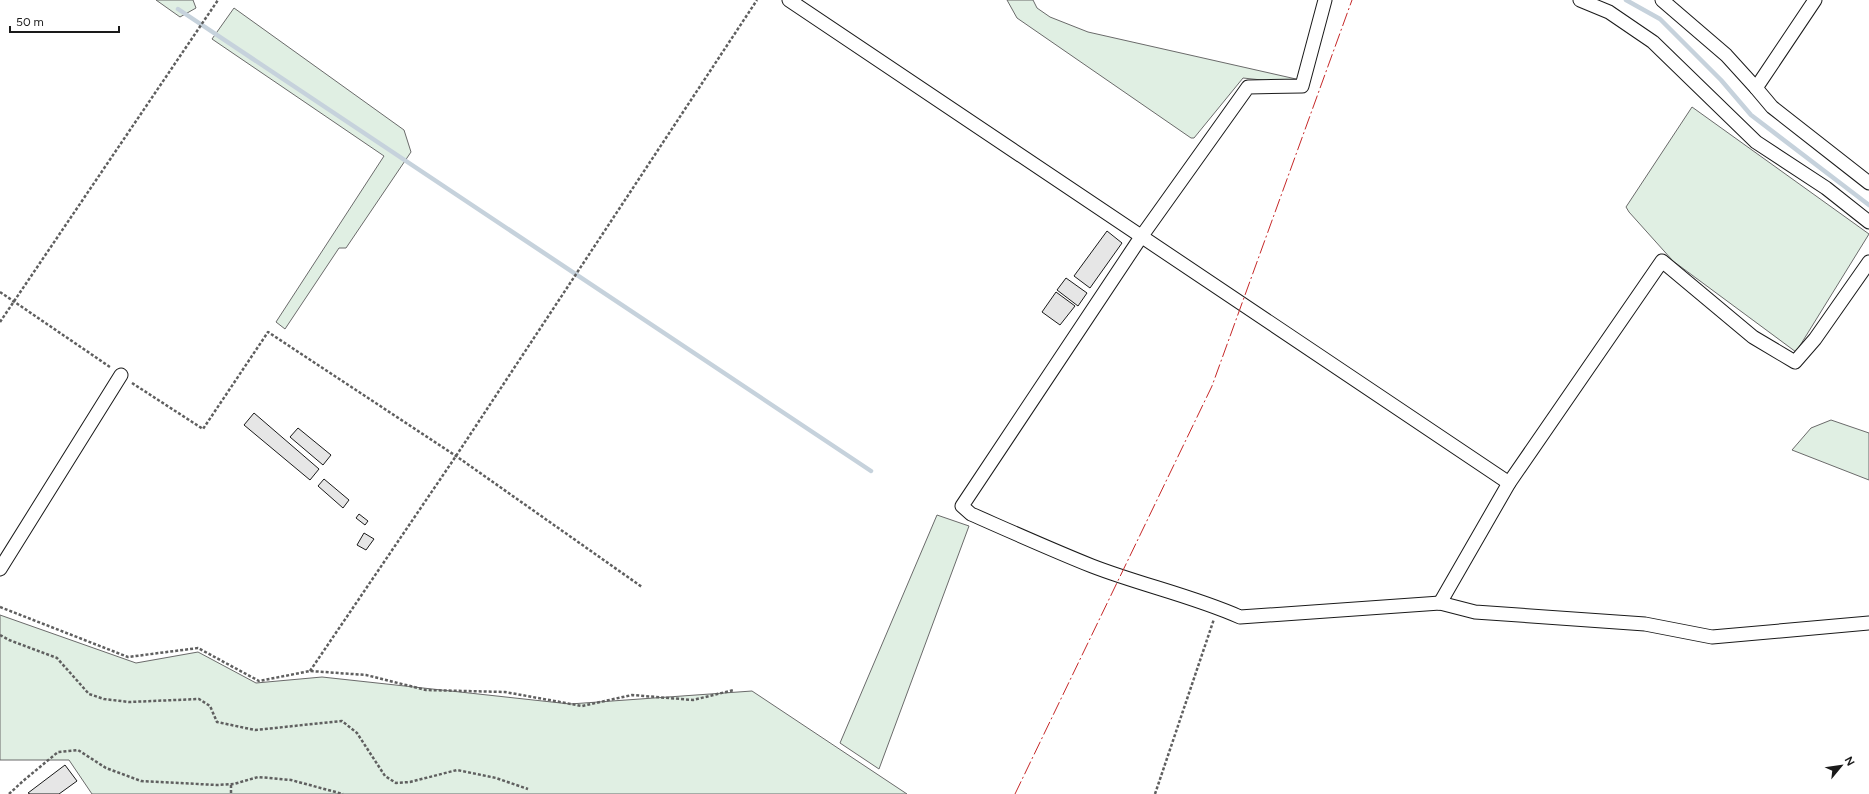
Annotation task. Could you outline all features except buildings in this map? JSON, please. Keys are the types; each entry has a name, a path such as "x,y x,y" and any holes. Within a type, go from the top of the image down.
{"street":[{"path":"789,0 1509,483"},
{"path":"1325,0 1302,86 1248,88 1141,237 962,506 972,514 1093,566 1175,595 1218,607 1240,617 1440,603 1475,612 1645,624 1712,637 1869,623"},
{"path":"1580,0 1609,12 1653,42 1756,142 1826,188 1869,222"},
{"path":"1662,0 1726,55 1772,107 1869,183"},
{"path":"1756,88 1815,0"},
{"path":"1440,603 1509,483 1662,261 1753,337 1795,362 1815,339 1869,262"},
{"path":"0,569 121,375"}],"path":[{"path":"0,322 218,0"},
{"path":"310,671 456,456 757,0"},
{"path":"0,292 203,429 268,332 456,456 642,587"},
{"path":"0,607 128,657 198,648 259,681 310,671 366,676 426,690 505,692 582,706 632,695 693,700 734,690"},
{"path":"1155,794 1218,607"},
{"path":"0,635 9,640 57,658 89,694 104,699 129,702 199,699 210,706 217,722 255,730 342,721 357,733 385,776 396,783 410,782 457,770 496,778 528,789"},
{"path":"9,794 58,752 78,750 106,768 142,781 217,786 258,777 285,779 337,791 343,794"},
{"path":"230,784 231,794"}],"green space":[{"path":"156,0 193,0 196,8 180,17"},
{"path":"1007,0 1033,0 1037,8 1050,17 1088,32 1296,79 1290,83 1243,78 1194,138 1191,138 1017,18"},
{"path":"234,8 404,130 411,152 346,248 339,248 285,329 276,322 384,156 212,39"},
{"path":"1692,107 1869,234 1796,352 1673,261 1626,207"},
{"path":"1831,420 1869,433 1869,480 1792,450 1811,428"},
{"path":"937,515 969,526 879,769 840,743"},
{"path":"0,615 136,663 198,652 256,683 322,677 570,704 752,691 907,794 92,794 69,760 0,760"}],"waterway":[{"path":"1626,0 1660,19 1721,80 1751,115 1869,205"},
{"path":"178,9 871,471"}],"power":[{"path":"1015,794 1212,386 1352,0"}]}
